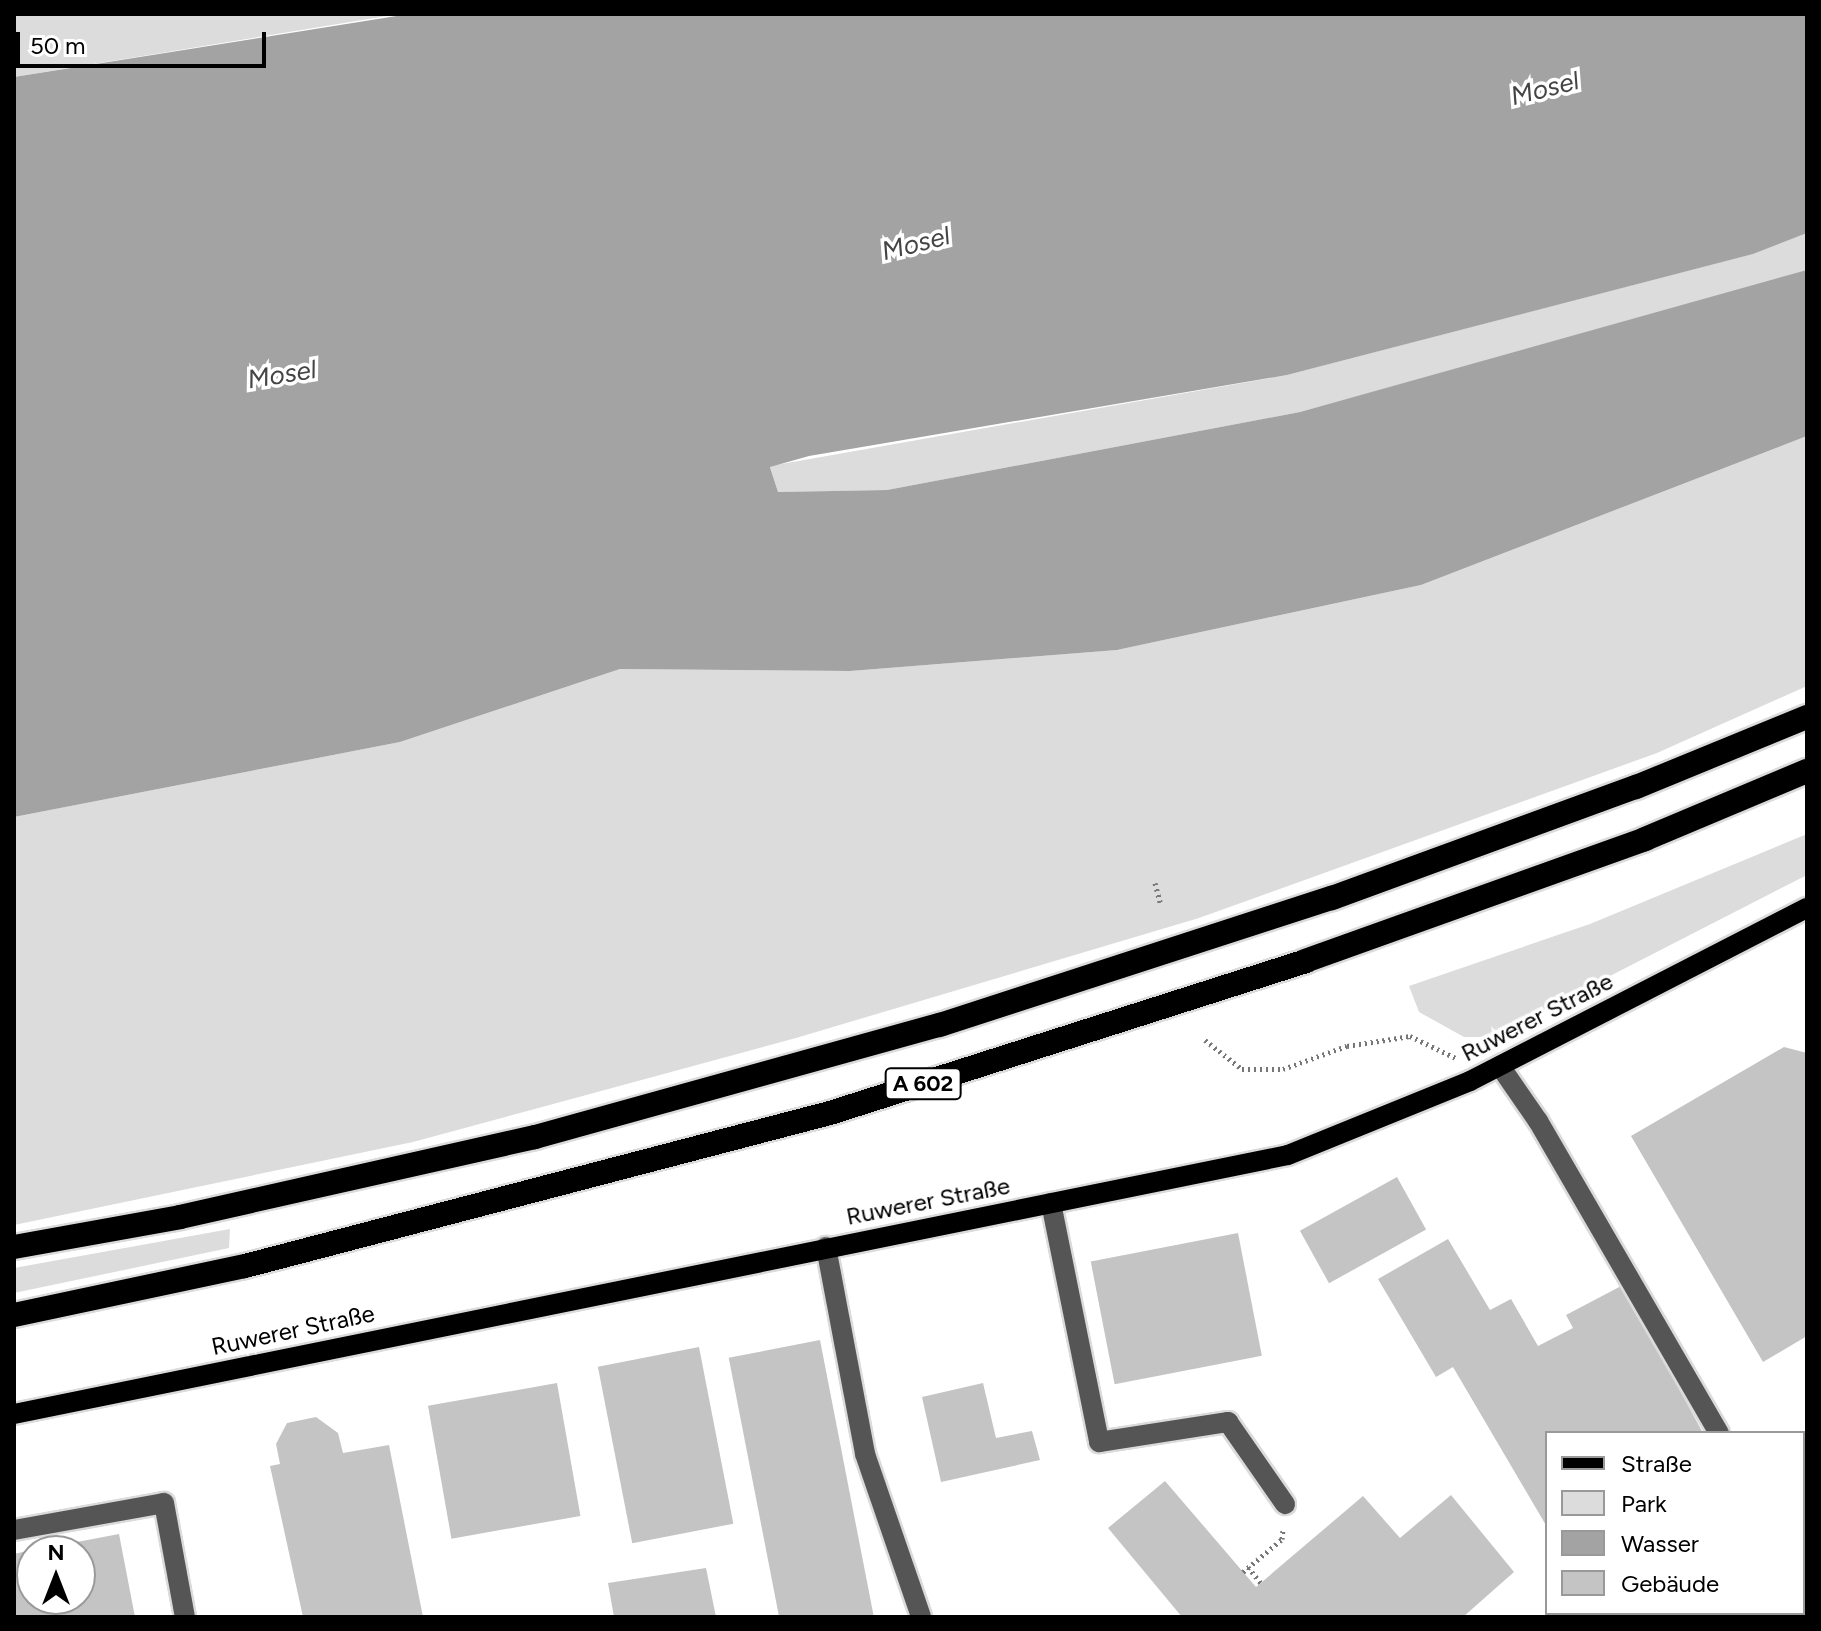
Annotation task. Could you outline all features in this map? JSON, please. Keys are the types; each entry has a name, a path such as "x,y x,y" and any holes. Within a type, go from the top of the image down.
{"highway":[{"name":"A 602","path":"14,1247 180,1217 535,1137 940,1025 1332,898 1636,787 1807,717"},
{"name":"A 602","path":"14,1315 291,1255 830,1113 1305,961 1645,839 1807,771"}],"main road":[{"name":"Ruwerer Straße","path":"14,1414 1288,1155 1470,1081 1807,908"}],"lane":[{"path":"1500,1066 1538,1121 1718,1431"},
{"path":"1051,1203 1099,1442 1228,1422 1285,1504"},
{"path":"826,1247 865,1454 921,1617"},
{"path":"14,1530 164,1503 185,1617"}],"path":[{"path":"1155,883 1160,902"},
{"path":"1205,1040 1242,1069 1283,1069 1347,1046 1410,1036 1455,1055 1470,1081"},
{"path":"1261,1583 1246,1570 1282,1539 1285,1504"}],"green space":[{"path":"14,14 399,14 14,77"},
{"path":"1807,233 1807,270 1783,279 1300,412 887,490 778,492 770,466 1287,375 1752,254"},
{"path":"1807,436 1807,686 1657,753 1199,918 796,1038 413,1142 14,1225 14,817 400,742 620,669 850,671 1117,650 1421,585"},
{"path":"1807,834 1807,875 1491,1037 1464,1037 1419,1012 1409,986 1590,924"},
{"path":"230,1229 229,1248 14,1293 14,1268"}],"water":[{"name":"Mosel","path":"409,14 1807,14 1807,233 1753,254 1287,375 809,456 770,467 778,492 887,490 1300,412 1807,270 1807,436 1421,585 1117,650 850,671 620,669 400,742 14,817 14,77"}],"building":[{"path":"1784,1047 1807,1053 1807,1336 1763,1362 1631,1136"},
{"path":"1397,1177 1426,1229 1329,1283 1300,1231"},
{"path":"1238,1233 1262,1356 1115,1384 1091,1262"},
{"path":"1448,1239 1490,1310 1511,1299 1538,1346 1573,1328 1566,1315 1623,1285 1702,1431 1545,1431 1545,1524 1453,1367 1436,1377 1378,1279"},
{"path":"820,1340 874,1617 779,1617 729,1358"},
{"path":"699,1347 733,1524 632,1543 598,1367"},
{"path":"557,1383 580,1516 451,1539 428,1406"},
{"path":"983,1383 996,1438 1032,1431 1040,1460 941,1482 922,1397"},
{"path":"316,1417 338,1433 343,1453 389,1445 423,1617 303,1617 270,1466 280,1464 276,1444 287,1423"},
{"path":"1165,1481 1256,1587 1363,1496 1400,1538 1451,1495 1514,1572 1463,1617 1182,1617 1108,1528"},
{"path":"119,1534 135,1617 14,1617 16,1554 16,1615 96,1615 96,1538"},
{"path":"706,1568 716,1617 614,1617 608,1583"}]}
